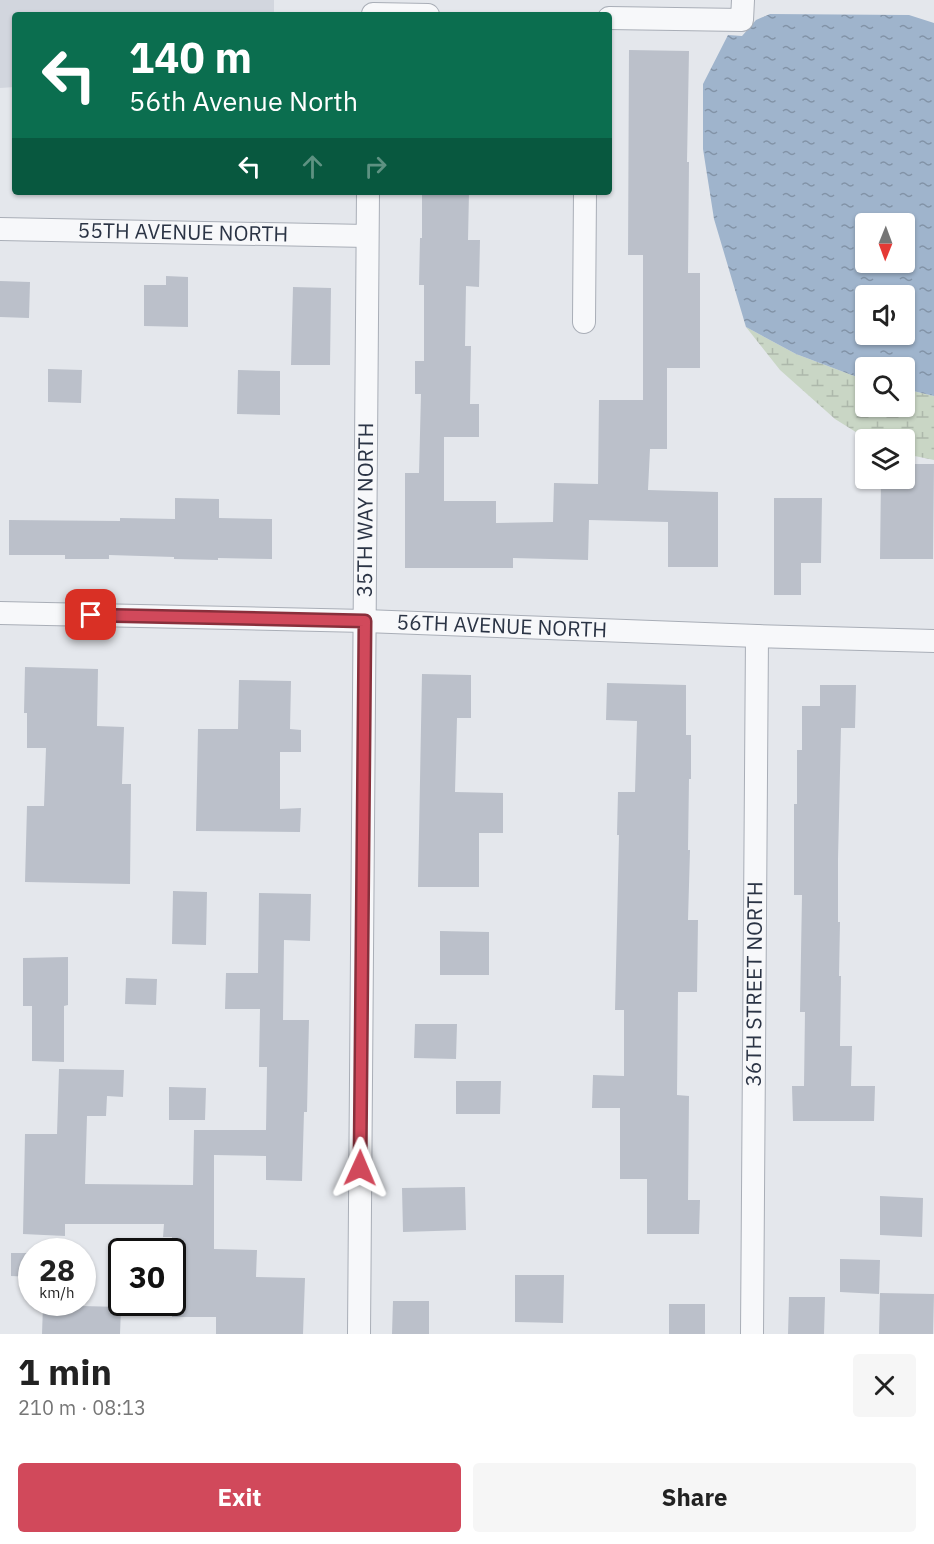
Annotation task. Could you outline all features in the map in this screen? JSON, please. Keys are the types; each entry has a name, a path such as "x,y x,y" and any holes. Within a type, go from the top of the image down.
{"street":[{"path":"612,18 742,21 743,0"},
{"path":"373,10 395,12"},
{"name":"35TH WAY NORTH","path":"359,1334 368,195"},
{"path":"584,322 585,195"},
{"name":"55TH AVENUE NORTH","path":"0,229 367,236"},
{"name":"56TH AVENUE NORTH","path":"0,612 365,621 934,641"},
{"name":"36TH STREET NORTH","path":"752,1334 757,636"}],"shaded area":[{"path":"0,0 274,0 274,12 12,12 12,87 0,88"}],"green space":[{"path":"746,327 796,354 855,376 855,417 915,417 915,391 934,396 934,460 915,456 915,429 855,429 855,432 835,419 780,370"}],"water":[{"path":"770,14 909,15 934,23 934,396 915,391 915,357 855,357 855,376 796,354 746,327 714,219 703,149 703,84 728,35 742,36 756,20"}],"building":[{"path":"629,50 689,51 688,273 700,273 700,368 667,368 667,449 650,449 648,490 718,492 718,567 668,567 668,522 589,520 588,560 513,558 513,568 405,568 405,473 419,473 421,394 415,394 415,361 424,361 424,285 419,285 422,195 469,195 468,240 480,240 479,287 466,286 465,346 471,346 470,404 479,404 479,437 444,437 444,501 496,501 496,523 553,522 554,483 598,484 599,400 643,400 643,255 628,255"},
{"path":"166,276 188,277 188,327 144,326 144,285 166,285"},
{"path":"0,281 30,282 29,318 0,317"},
{"path":"293,287 331,288 330,365 291,365"},
{"path":"48,369 82,370 81,403 48,402"},
{"path":"238,370 280,371 280,415 237,414"},
{"path":"915,464 934,464 933,559 880,559 881,489 915,489"},
{"path":"175,498 219,499 219,518 272,519 272,559 174,559 174,557 109,555 109,559 65,559 65,555 9,555 9,520 175,519"},
{"path":"774,498 822,498 821,563 801,563 801,595 774,595"},
{"path":"25,667 98,669 97,726 124,727 122,784 131,784 130,884 25,882 27,806 44,806 46,748 27,748 27,713 24,713"},
{"path":"422,674 471,675 471,718 457,718 455,792 503,793 503,833 479,833 479,887 418,887"},
{"path":"239,680 291,681 290,729 301,730 301,752 280,752 280,809 301,808 300,832 196,831 198,729 238,729"},
{"path":"607,683 686,685 686,735 691,735 688,920 698,920 697,992 678,992 677,1095 689,1096 688,1200 700,1200 699,1234 647,1234 647,1179 620,1179 620,1108 592,1108 593,1075 624,1076 624,1010 615,1010 618,792 635,792 637,721 606,720"},
{"path":"820,685 856,685 855,728 841,728 838,859 840,1046 852,1046 851,1086 875,1086 874,1121 793,1121 792,1086 804,1086 805,1012 800,1012 802,895 794,895 794,804 797,804 797,750 802,750 802,706 820,706"},
{"path":"173,891 207,892 206,945 172,944"},
{"path":"259,893 311,894 310,941 284,940 283,1020 309,1020 307,1112 304,1112 302,1181 266,1180 266,1156 214,1155 214,1249 257,1250 256,1277 305,1278 303,1334 216,1334 216,1317 172,1317 186,1316 186,1238 163,1237 164,1224 65,1224 65,1236 23,1234 25,1134 57,1134 59,1069 124,1070 123,1097 107,1096 106,1116 87,1116 85,1184 193,1185 194,1130 266,1130 267,1067 259,1067 260,1009 225,1009 226,973 258,973"},
{"path":"440,931 489,932 489,975 440,975"},
{"path":"68,957 68,1005 64,1006 64,1062 32,1061 32,1006 23,1006 23,958"},
{"path":"126,978 157,979 156,1005 125,1004"},
{"path":"415,1024 457,1024 456,1059 414,1058"},
{"path":"456,1081 501,1081 500,1114 456,1114"},
{"path":"169,1087 206,1088 205,1120 169,1120"},
{"path":"465,1187 466,1230 403,1232 402,1188"},
{"path":"880,1196 923,1198 922,1237 880,1235"},
{"path":"11,1253 18,1253 18,1276 11,1276"},
{"path":"840,1259 880,1260 879,1294 840,1292"},
{"path":"515,1275 564,1275 563,1323 515,1322"},
{"path":"880,1293 934,1294 933,1334 879,1334"},
{"path":"789,1297 825,1297 824,1334 788,1334"},
{"path":"393,1301 429,1301 429,1334 392,1334"},
{"path":"669,1304 705,1304 705,1334 669,1334"},
{"path":"96,1306 108,1307 108,1316 121,1316 120,1334 42,1334 43,1316 96,1316"}],"route":[{"path":"91,615 365,621 360,1168"}]}
